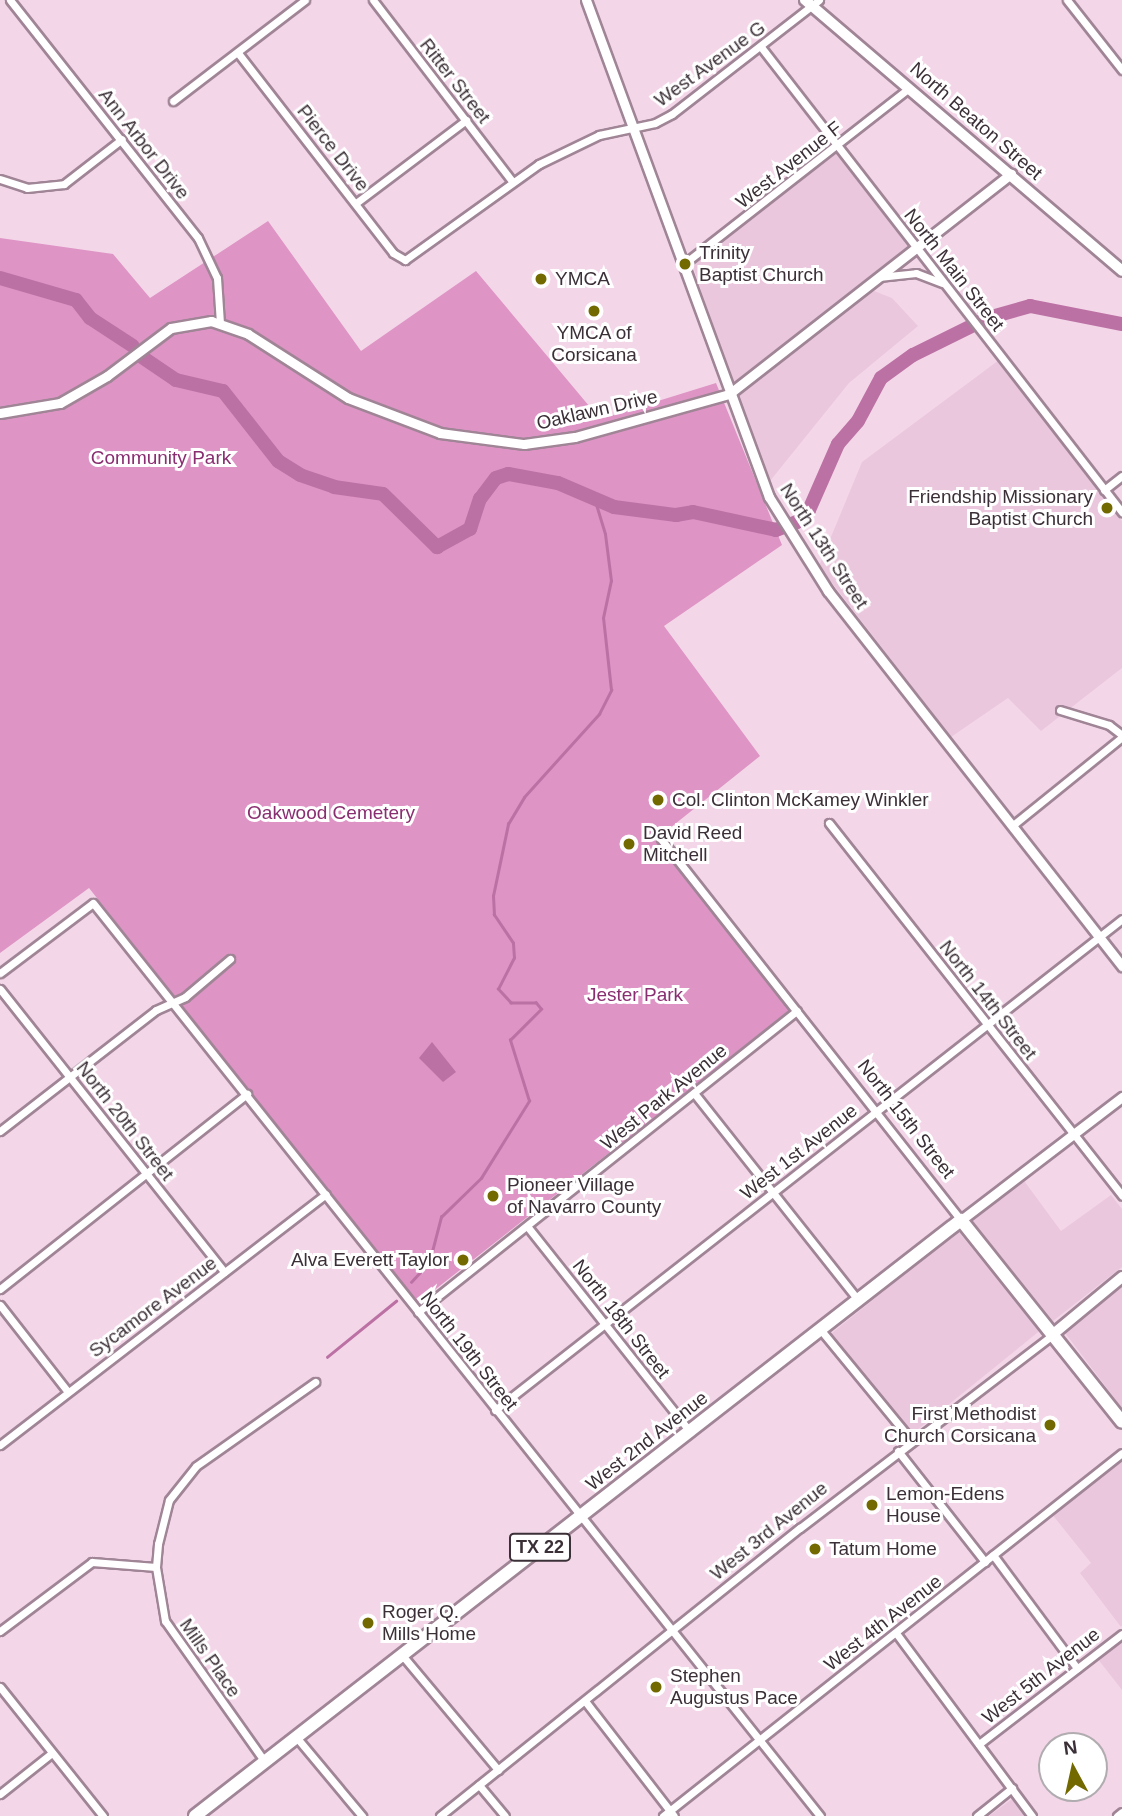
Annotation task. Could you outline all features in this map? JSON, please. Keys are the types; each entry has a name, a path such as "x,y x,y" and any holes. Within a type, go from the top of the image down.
{"main road":[{"name":"North Beaton Street","path":"812,2 1122,271"},
{"name":"West 2nd Avenue","path":"195,1816 961,1220"},
{"name":"North 15th Street","path":"961,1220 1122,1423"},
{"name":"West 3rd Avenue","path":"1052,1335 1122,1277"}],"street":[{"name":"Ann Arbor Drive","path":"10,0 122,139 213,265 220,323"},
{"path":"173,101 305,0"},
{"name":"Ritter Street","path":"373,0 512,180"},
{"name":"North 13th Street","path":"586,0 769,497 828,591 1122,966"},
{"path":"1067,0 1122,70"},
{"name":"West Avenue G","path":"405,260 512,180 599,135 635,127 672,114 761,47 812,2"},
{"name":"North Main Street","path":"761,47 1122,512"},
{"name":"Pierce Drive","path":"239,53 393,253 405,260"},
{"name":"West Avenue F","path":"685,263 838,147 909,88"},
{"path":"356,204 466,120"},
{"path":"0,180 27,188 64,184 122,139"},
{"name":"Oaklawn Drive","path":"0,413 39,409 71,398 178,325 220,323 248,334 348,398 440,433 487,442 558,440 729,394 1011,174"},
{"path":"878,277 916,273 944,284"},
{"path":"1104,490 1122,476"},
{"path":"1013,825 1122,736 1109,725 1060,710"},
{"name":"North 14th Street","path":"829,823 1122,1196"},
{"name":"North 15th Street","path":"661,839 961,1220"},
{"name":"North 19th Street","path":"0,972 93,903 820,1816"},
{"name":"West 1st Avenue","path":"495,1410 1122,919"},
{"path":"0,1131 156,1010 173,1002 230,959"},
{"name":"North 20th Street","path":"0,989 224,1272"},
{"name":"West Park Avenue","path":"418,1312 797,1011"},
{"path":"694,1093 858,1300"},
{"path":"0,1289 247,1094"},
{"name":"West 2nd Avenue","path":"961,1220 1122,1097"},
{"name":"Sycamore Avenue","path":"0,1445 326,1194"},
{"name":"North 18th Street","path":"527,1226 690,1432"},
{"path":"0,1305 68,1392"},
{"path":"820,1329 912,1441"},
{"name":"West 3rd Avenue","path":"440,1816 898,1451 1052,1335"},
{"name":"Mills Place","path":"265,1762 175,1642 160,1606 156,1567 161,1524 181,1483 220,1445 315,1382"},
{"path":"898,1451 985,1562"},
{"name":"West 4th Avenue","path":"663,1816 672,1813 1122,1453"},
{"path":"993,1555 1077,1668"},
{"path":"0,1630 92,1562 156,1567"},
{"path":"896,1633 1032,1816"},
{"name":"West 5th Avenue","path":"979,1744 1122,1634"},
{"path":"402,1656 498,1770"},
{"path":"0,1686 103,1816"},
{"path":"585,1701 672,1813"},
{"path":"297,1738 362,1816"},
{"path":"0,1794 52,1753"},
{"path":"479,1785 505,1816"},
{"path":"977,1816 1012,1788"},
{"path":"1117,1816 1122,1812"}],"shaded area":[{"path":"837,153 908,247 732,385 692,263"},
{"path":"869,289 892,298 918,326 849,383 770,481 735,394"},
{"path":"999,360 1122,521 1122,668 1041,731 1008,698 951,737 819,566 862,462"},
{"path":"432,1042 456,1072 443,1082 419,1058"},
{"path":"1022,1178 1061,1231 1111,1195 1122,1209 1122,1267 1053,1321 971,1219"},
{"path":"958,1231 1039,1331 911,1435 830,1335"},
{"path":"1122,1284 1122,1408 1062,1329"},
{"path":"1122,1458 1121,1627 1080,1573 1091,1563 1051,1513"},
{"path":"1122,1638 1122,1690 1097,1658"},
{"path":"1012,1799 1024,1816 989,1816"}],"green space":[{"path":"268,221 361,351 476,271 600,419 716,383 782,545 664,626 760,756 655,840 791,1010 418,1303 89,888 0,953 0,238 113,254 150,298"}],"waterway":[{"path":"0,278 76,300 90,318 133,346"},
{"path":"142,357 176,380 223,391 278,461 300,475 334,487 383,494 437,547 470,529 480,499 496,478 508,474 558,483 614,507 676,515 693,512 776,530 797,522 809,510 838,444 858,421 881,378 913,355 988,318 1030,306 1122,324"},
{"path":"411,1282 429,1263 441,1217 481,1178 529,1101 510,1040 541,1009 536,1003 511,1003 498,989 514,958 513,943 494,915 493,896 508,824 524,797 599,714 611,690 603,618 611,581 605,534 594,498"},
{"path":"327,1357 396,1301"}],"place":[{"name":"Trinity Baptist Church","path":"685,264"},
{"name":"YMCA","path":"541,279"},
{"name":"YMCA of Corsicana","path":"594,311"},
{"name":"Friendship Missionary Baptist Church","path":"1107,508"},
{"name":"Col. Clinton McKamey Winkler","path":"658,800"},
{"name":"David Reed Mitchell","path":"629,844"},
{"name":"Pioneer Village of Navarro County","path":"493,1196"},
{"name":"Alva Everett Taylor","path":"463,1260"},
{"name":"First Methodist Church Corsicana","path":"1050,1425"},
{"name":"Lemon-Edens House","path":"872,1505"},
{"name":"Tatum Home","path":"815,1549"},
{"name":"Roger Q. Mills Home","path":"368,1623"},
{"name":"Stephen Augustus Pace","path":"656,1687"}],"park label":[{"name":"Community Park","path":"161,458"},
{"name":"Oakwood Cemetery","path":"331,813"},
{"name":"Jester Park","path":"635,995"}]}
